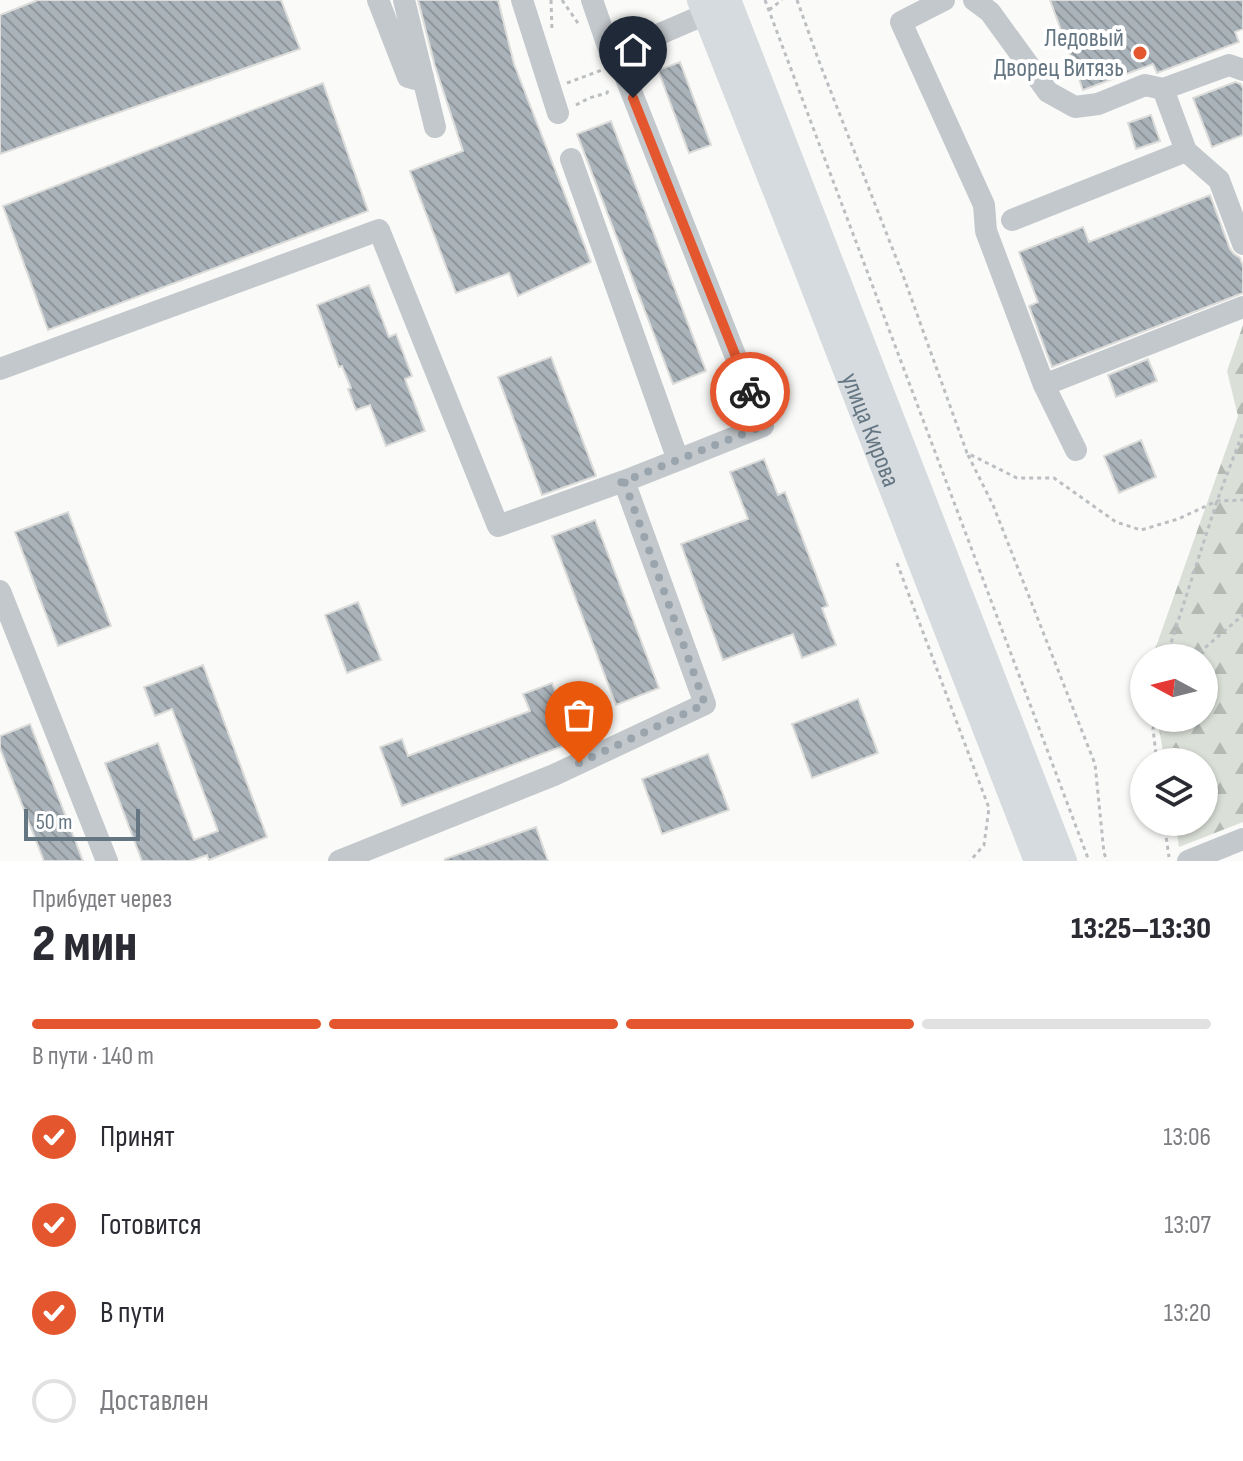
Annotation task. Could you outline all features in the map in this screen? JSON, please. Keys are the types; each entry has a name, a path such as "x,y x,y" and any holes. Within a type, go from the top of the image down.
{"main road":[{"name":"улица Кирова","path":"711,5 811,277 1038,861"},
{"name":"улица Кирова","path":"711,5 1063,861"}],"lane":[{"path":"378,0 408,77 423,77"},
{"path":"404,0 435,127"},
{"path":"522,0 563,109"},
{"path":"0,369 379,230 498,526 617,484 763,426 611,62 592,0"},
{"path":"944,0 901,22 984,205 986,231 1044,385 1076,450"},
{"path":"974,0 990,12 1048,92 1075,107 1098,104 1145,85 1163,89 1229,65 1243,70"},
{"path":"611,62 711,5"},
{"path":"1163,89 1186,151 1219,180 1243,244"},
{"path":"1012,220 1186,151"},
{"path":"571,159 678,460"},
{"path":"1044,385 1243,307"},
{"path":"339,861 554,775 705,704 624,481 617,484"},
{"path":"0,591 107,861"},
{"path":"1188,861 1243,839"}],"path":[{"path":"765,0 1089,861"},
{"path":"769,10 782,0"},
{"path":"797,0 904,278 967,453 993,505 1095,764 1107,861"},
{"path":"557,86 605,69 611,62"},
{"path":"563,109 607,93 609,82"},
{"path":"1171,644 1243,432"},
{"path":"967,453 1017,478 1054,478 1116,522 1141,530 1178,519 1217,501 1243,500"},
{"path":"1209,644 1243,615"},
{"path":"1166,836 1170,861"}],"green space":[{"path":"1243,325 1243,822 1218,832 1218,748 1162,748 1160,732 1218,732 1218,644 1157,644 1238,416 1227,371"},
{"path":"1177,836 1207,836 1179,847"}],"building":[{"path":"38,0 281,0 300,49 0,154 0,15"},
{"path":"418,0 498,0 514,64 591,262 518,296 509,273 456,293 410,171 463,151 435,66"},
{"name":"Ледовый Дворец Витязь","path":"1050,0 1243,0 1243,29 1235,32 1239,42 1157,73 1153,64 1083,90"},
{"path":"680,62 711,145 689,153 658,70"},
{"path":"1235,82 1241,84 1243,89 1243,135 1212,147 1193,98"},
{"path":"323,83 368,211 48,330 3,206"},
{"path":"1151,115 1160,141 1136,149 1128,123"},
{"path":"611,121 706,371 673,384 577,134"},
{"path":"1210,195 1230,249 1240,258 1243,266 1243,293 1052,367 1029,306 1038,302 1019,252 1083,227 1089,242"},
{"path":"369,285 389,337 396,334 412,376 405,379 425,431 386,446 370,405 356,410 348,389 351,388 342,366 339,367 317,305"},
{"path":"551,357 596,476 542,495 498,377"},
{"path":"1148,359 1157,381 1116,397 1108,375"},
{"path":"1141,440 1156,477 1119,493 1104,456"},
{"path":"764,459 778,495 785,492 828,606 822,608 836,645 802,658 793,634 723,660 681,544 748,519 730,472"},
{"path":"68,512 111,626 58,646 15,532"},
{"path":"595,520 659,688 616,705 552,536"},
{"path":"358,602 381,660 347,673 325,615"},
{"path":"203,665 267,837 209,860 207,855 190,861 142,861 105,763 158,743 194,840 218,831 172,709 155,716 144,687"},
{"path":"552,683 574,742 402,806 380,747 402,739 408,756 530,711 523,694"},
{"path":"858,699 878,753 812,778 792,724"},
{"path":"30,724 83,861 44,861 0,748 0,736"},
{"path":"708,754 729,810 662,834 642,779"},
{"path":"536,827 548,861 445,861 445,859"}],"way so far":[{"path":"579,763 705,704 624,481 617,484 763,426 750,392"}],"place":[{"name":"Ледовый Дворец Витязь","path":"1140,53"}],"route":[{"path":"633,98 750,392"}]}
